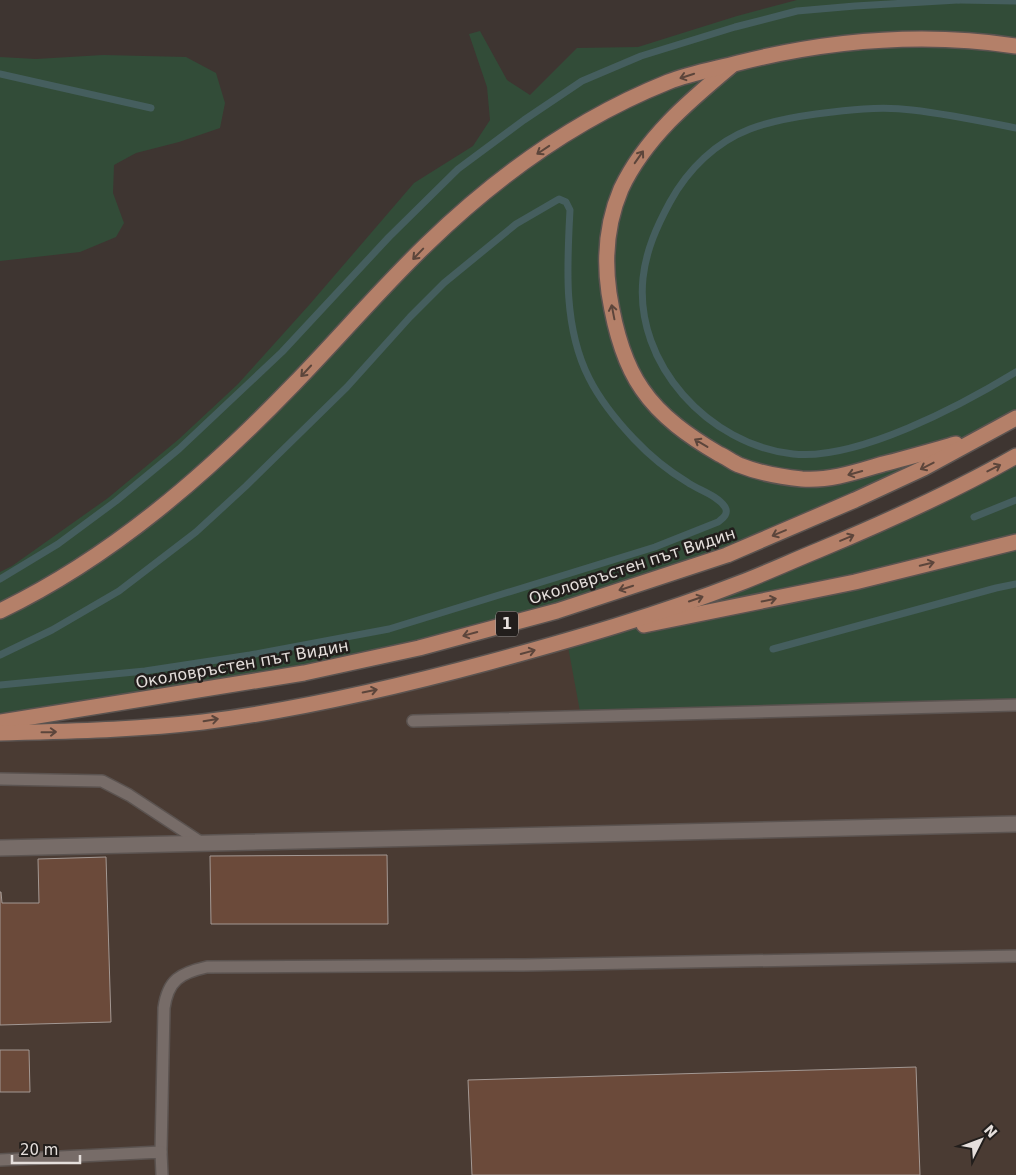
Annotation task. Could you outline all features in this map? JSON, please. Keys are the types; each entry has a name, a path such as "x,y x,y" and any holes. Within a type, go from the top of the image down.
{"main road":[{"path":"0,610 37,593 96,556 145,520 213,462 292,386 428,244 500,180 576,128 622,103 668,82 702,71 776,54 820,46 900,38 1016,46"},
{"path":"734,64 678,112 654,138 636,162 621,190 611,218 606,274 611,304 616,332 641,389 664,415 688,435 738,465 771,474 803,479 836,478 986,435"},
{"name":"Околовръстен път Видин","path":"0,722 304,673 419,648 557,611 726,555 855,500 924,468 1016,418"},
{"name":"1","path":"0,733 116,730 204,722 312,704 425,679 567,641 654,614 738,584 868,530 938,497 1016,456"},
{"path":"567,641 855,582 1016,542"}],"street":[{"path":"0,848 1016,824"}],"lane":[{"path":"413,721 1016,705"},
{"path":"0,779 102,781 129,795 202,843"},
{"path":"162,1175 164,1008 166,992 178,978 192,970 207,967 524,965 1016,956"},
{"path":"0,1160 162,1152"}],"shaded area":[{"path":"567,641 1016,705 1016,1175 0,1175 0,733 204,722"}],"green space":[{"path":"797,0 1016,0 1016,418 727,555 419,648 0,722 0,572 12,566 108,498 179,439 238,384 414,183 473,146 490,120 487,87 469,34 480,31 507,80 530,95 577,48 638,47 737,16"},
{"path":"103,55 186,57 216,73 225,103 220,128 179,142 136,153 114,165 113,193 124,223 116,237 80,252 0,261 0,57 36,59"},
{"path":"1016,456 1016,705 581,717 567,641 738,584"}],"building":[{"path":"387,855 388,924 211,924 210,856"},
{"path":"106,857 111,1022 0,1025 0,892 2,903 39,903 38,859"},
{"path":"0,1050 29,1050 30,1092 0,1092"},
{"path":"916,1067 920,1175 472,1175 468,1080"}],"waterway":[{"path":"0,579 58,544 116,501 179,449 282,352 389,237 458,169 524,120 582,81 641,56 735,27 797,11 958,0"},
{"path":"959,0 1016,1"},
{"path":"0,74 151,108"},
{"path":"1016,128 912,110 876,108 808,115 750,129 714,149 685,178 670,202 649,248 643,278 643,310 651,341 664,369 683,395 706,417 733,435 762,447 793,454 819,454 847,449 877,440 939,414 1016,372"},
{"path":"0,655 52,630 119,591 196,532 347,387 410,317 444,283 516,224 559,199 566,202 570,210 568,274 571,317 581,358 593,386 615,418 646,451 673,473 717,499 726,509 725,516 718,522 655,547 389,629 250,655 145,671 0,685"},
{"path":"974,517 1016,500"},
{"path":"773,649 1016,584"}]}
